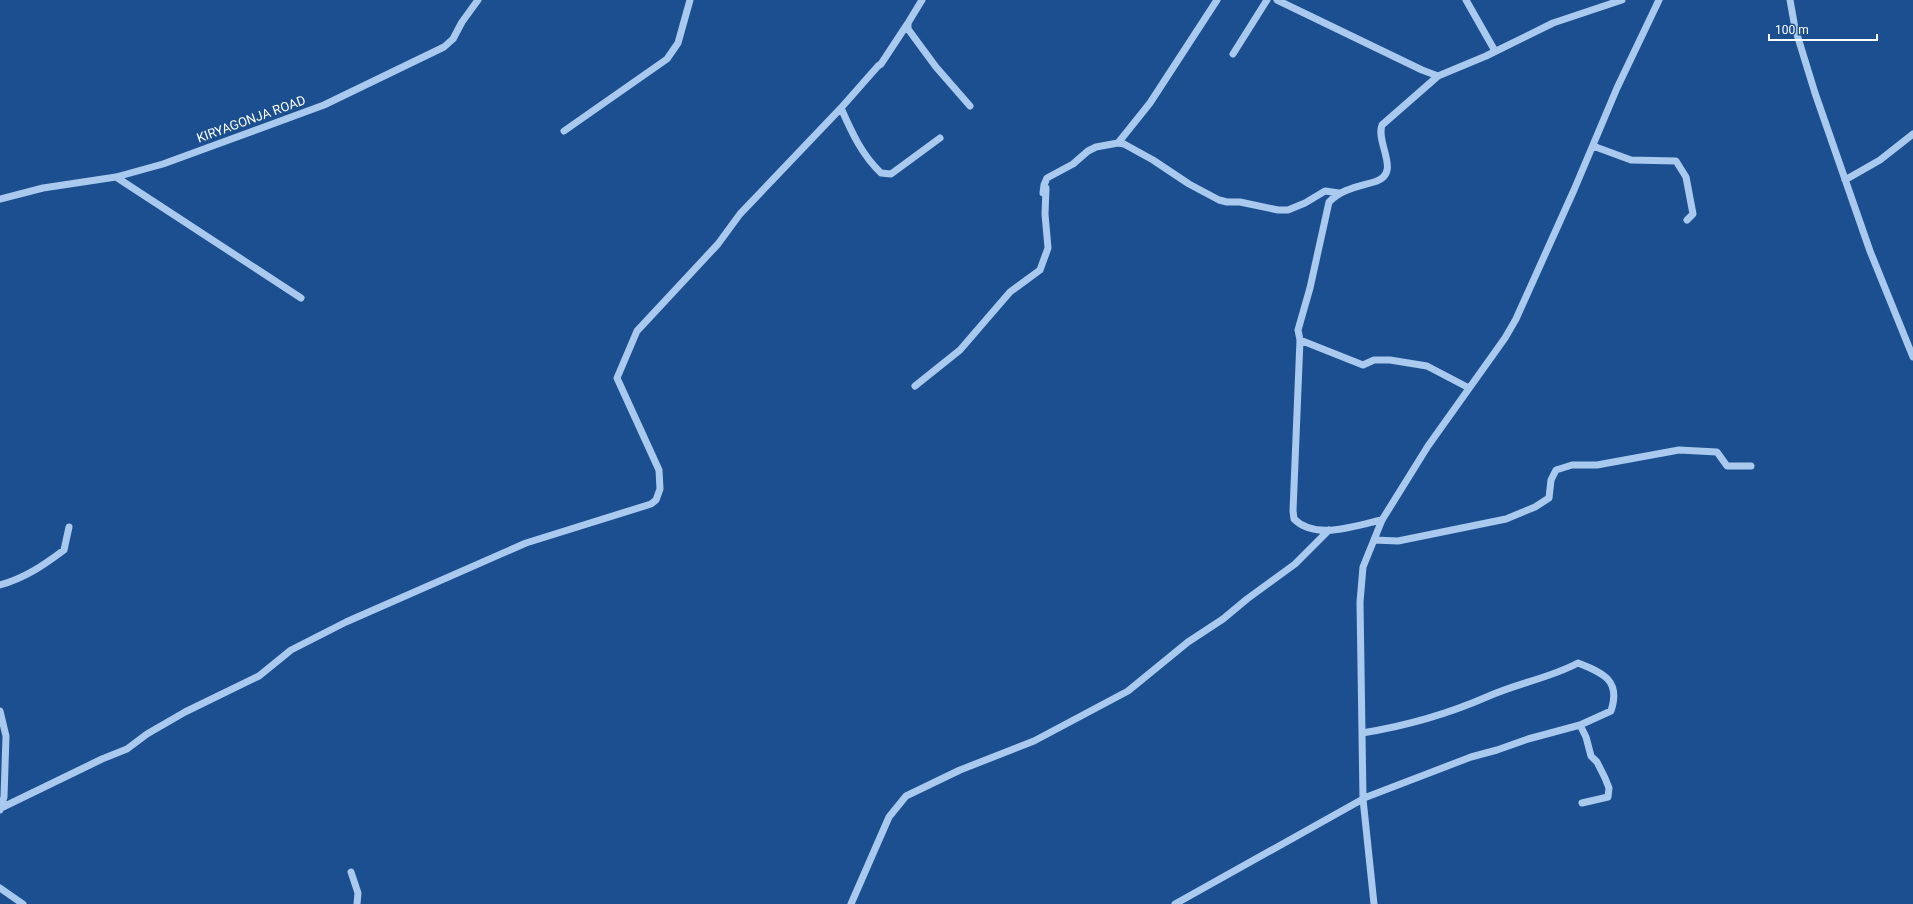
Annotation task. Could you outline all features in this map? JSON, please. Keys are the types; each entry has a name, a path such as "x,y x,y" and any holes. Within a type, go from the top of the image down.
{"street":[{"name":"KIRYAGONJA ROAD","path":"0,199 43,188 116,177 175,160 324,105 396,72 449,44 462,22 478,0"},
{"path":"564,131 667,59 678,43 690,0"},
{"path":"1,809 102,759 127,749 147,734 179,716 259,676 291,650 340,625 526,543 580,524 639,508 656,500 660,490 659,470 617,378 637,331 718,244 740,214 887,58 922,0"},
{"path":"1118,143 1150,103 1217,0"},
{"path":"1233,54 1267,0"},
{"path":"1277,0 1422,70 1438,76"},
{"path":"1466,0 1495,51"},
{"path":"1043,193 1047,178 1073,164 1088,151 1096,147 1118,143 1124,144 1153,160 1189,184 1219,200 1227,202 1240,202 1278,210 1288,210 1305,204 1325,191 1339,193 1378,181 1388,172 1381,132 1382,125 1438,76 1553,23 1622,0"},
{"path":"1374,904 1364,798 1360,602 1363,567 1382,520 1428,446 1516,319 1593,146 1617,88 1658,0"},
{"path":"1790,0 1795,28 1815,93 1870,250 1911,348 1913,357"},
{"path":"908,23 908,29 936,67 970,106"},
{"path":"841,108 854,138 871,163 881,173 891,174 940,138"},
{"path":"1845,180 1880,160 1913,134"},
{"path":"1593,146 1631,160 1676,162 1686,177 1693,214 1687,220"},
{"path":"116,177 301,298"},
{"path":"915,386 960,350 1010,292 1040,270 1048,248 1045,214 1047,178"},
{"path":"1339,193 1330,202 1310,288 1298,330 1300,340 1293,511 1294,519 1306,528 1329,530 1382,520"},
{"path":"1300,340 1363,365 1374,360 1390,360 1427,366 1469,388"},
{"path":"1374,540 1398,541 1506,519 1535,507 1549,498 1551,480 1556,470 1572,465 1598,465 1679,450 1717,452 1727,466 1751,466"},
{"path":"0,585 16,580 42,567 64,550 69,527"},
{"path":"851,904 890,816 906,796 960,770 1034,741 1128,691 1188,642 1223,619 1247,599 1295,564 1329,530"},
{"path":"1176,904 1364,798 1471,757 1528,739 1580,725 1611,711 1615,692 1609,680 1595,670 1578,664 1563,671 1488,696 1446,713 1398,727 1362,733"},
{"path":"0,714 6,736 4,797 1,809"},
{"path":"1580,725 1586,737 1591,756 1597,762 1609,788 1608,797 1582,803"},
{"path":"351,872 358,893 357,904"},
{"path":"0,888 24,904"}]}
